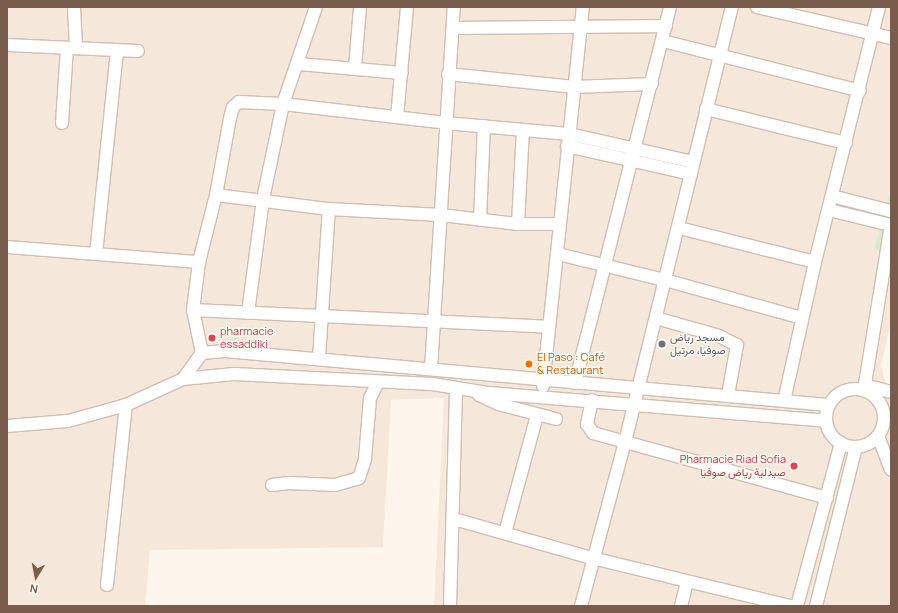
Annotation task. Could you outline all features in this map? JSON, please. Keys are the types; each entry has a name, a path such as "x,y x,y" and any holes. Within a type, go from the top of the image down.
{"street":[{"path":"62,123 72,48 74,7"},
{"path":"248,313 263,199 283,104 298,64 316,7"},
{"path":"355,67 360,7"},
{"path":"397,117 407,7"},
{"path":"431,369 435,322 448,74 455,28 454,7"},
{"path":"542,397 583,7"},
{"path":"575,383 652,84 670,7"},
{"path":"581,606 592,558 625,442 633,405 679,228 706,109 732,7"},
{"path":"757,7 891,38"},
{"path":"784,401 815,262 860,91 879,7"},
{"path":"455,28 666,26"},
{"path":"662,41 860,91"},
{"path":"7,45 138,51"},
{"path":"96,254 117,50"},
{"path":"298,64 355,67 402,73"},
{"path":"448,74 574,87 652,84"},
{"path":"183,379 202,353 193,310 199,262 216,195 233,107 246,101 523,130 568,140 632,160 692,168"},
{"path":"706,109 846,143"},
{"path":"480,220 484,126"},
{"path":"518,224 523,130"},
{"path":"568,140 635,148 692,168"},
{"path":"216,195 263,199 329,209 441,215 518,224 560,224"},
{"path":"832,196 891,210"},
{"path":"319,358 329,209"},
{"path":"829,210 891,225 865,388"},
{"path":"679,228 815,262"},
{"path":"7,247 199,262"},
{"path":"558,254 665,280 802,318"},
{"path":"193,310 549,327"},
{"path":"656,318 718,336 737,345 738,351 728,395"},
{"path":"202,353 226,351 319,358 638,389 728,395 829,405"},
{"path":"7,426 68,421 126,405 183,379 234,374 432,384 473,391 826,420"},
{"path":"272,485 289,483 335,485 359,478 365,458 370,398 378,382"},
{"path":"865,388 874,396 882,410 883,426 878,436 869,443 856,447 841,443 829,431 826,420 829,405 838,394 846,390 865,388 891,392"},
{"path":"450,606 454,519 456,389"},
{"path":"473,391 498,404 556,420"},
{"path":"592,400 587,424 588,430 625,442 826,498"},
{"path":"107,585 126,405"},
{"path":"505,532 537,415"},
{"path":"878,436 891,470"},
{"path":"797,606 841,443"},
{"path":"816,606 856,447"},
{"path":"454,519 505,532 592,558 790,606"},
{"path":"682,606 687,582"}],"shaded area":[{"path":"7,7 891,7 891,321 881,365 891,404 891,606 434,606 444,398 391,400 383,547 150,550 145,606 7,606"}],"green space":[{"path":"891,190 891,253 874,249"}],"place":[{"name":"pharmacie essaddiki","path":"212,338"},
{"name":"مسجد رياض صوفيا، مرتیل","path":"662,344"},
{"name":"El Paso : Café & Restaurant","path":"529,364"},
{"name":"Pharmacie Riad Sofia صيدلية رياض صوفيا","path":"794,466"}]}
